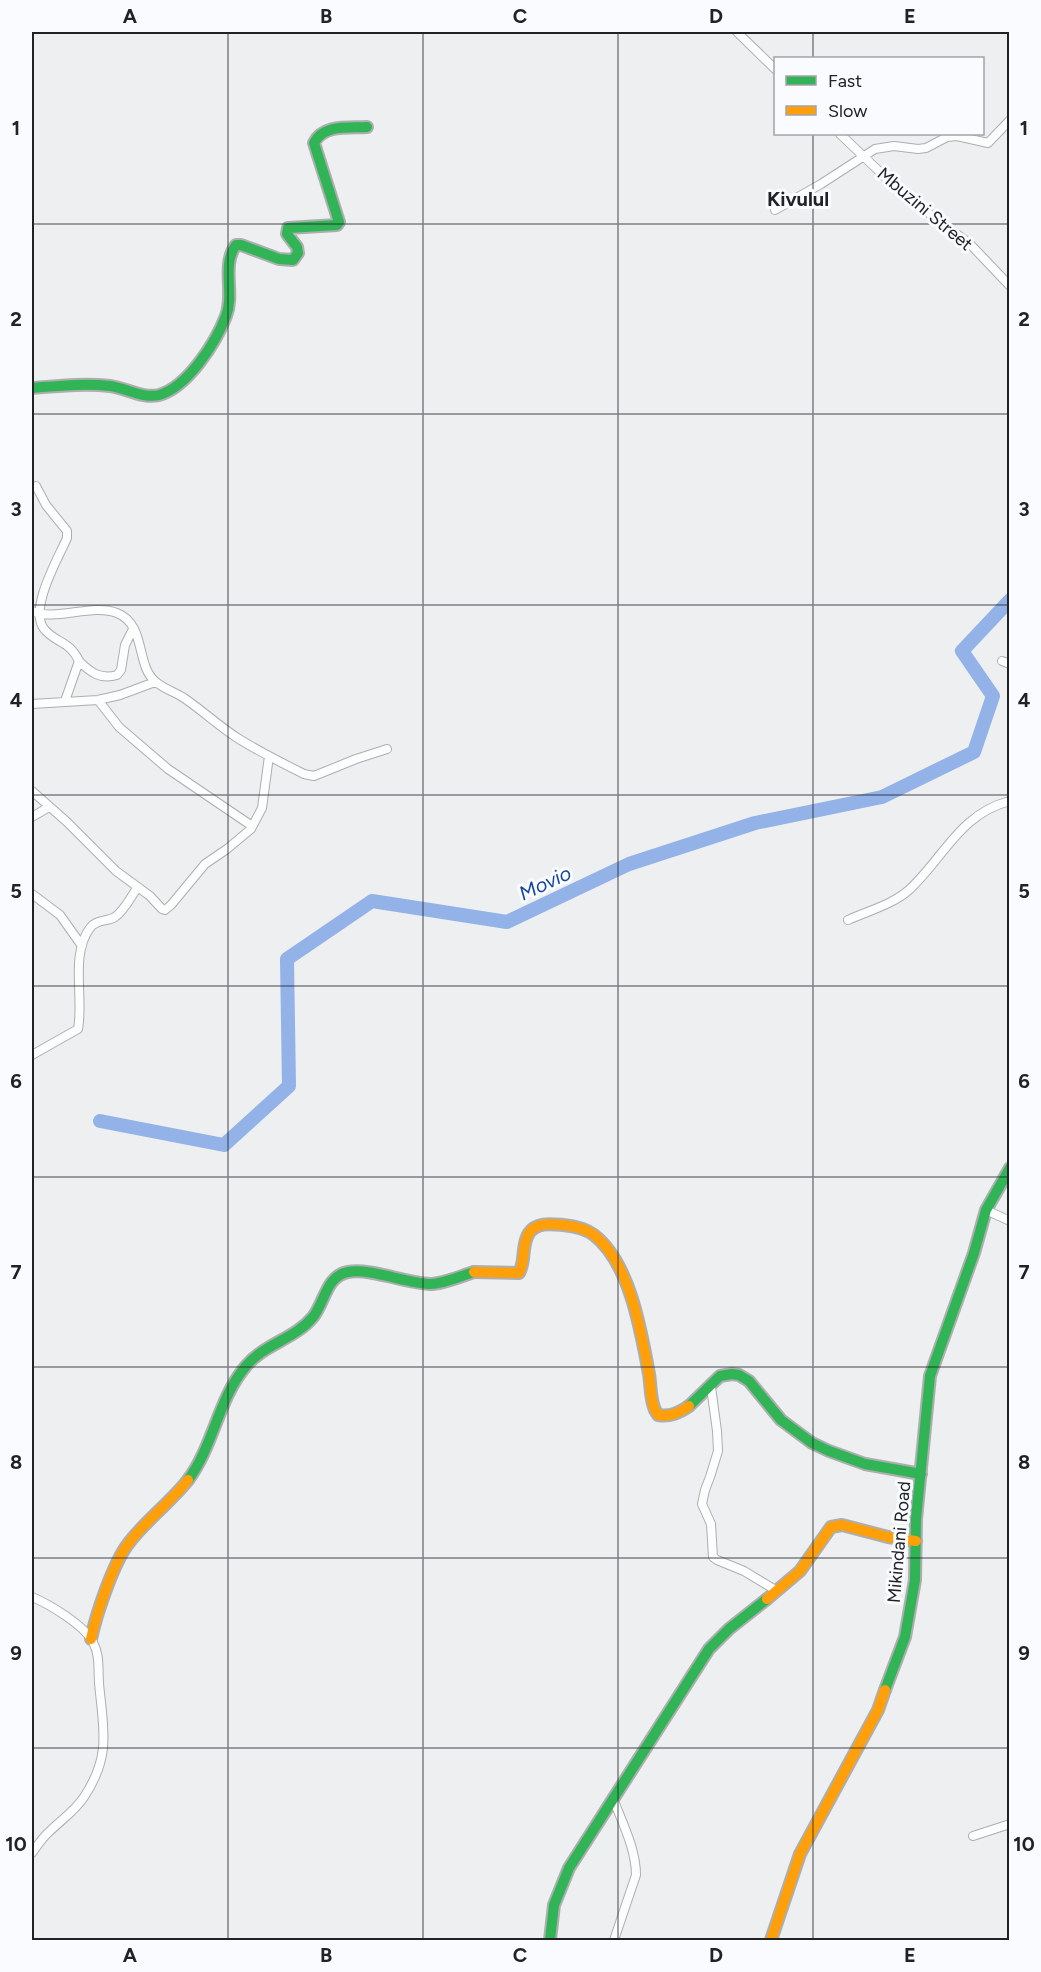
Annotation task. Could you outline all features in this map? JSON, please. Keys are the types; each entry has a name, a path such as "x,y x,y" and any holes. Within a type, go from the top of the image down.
{"street":[{"path":"737,32 774,68"},
{"path":"776,210 875,149 885,146 907,149 926,148 947,137 957,136 988,143 1010,120"},
{"path":"32,388 97,385 158,395 174,387 200,361 212,345 225,318 230,300 228,276 232,248 241,245 279,259 293,260 298,253 297,247 287,234 288,228 337,225 338,215 314,143 315,139 324,131 367,127"},
{"name":"Mbuzini Street","path":"841,135 903,194 970,244 1010,286"},
{"path":"36,486 46,505 67,531 67,537 44,589 40,615 45,631 66,644 90,672 109,678 117,675 121,670 125,645 133,629"},
{"path":"32,611 40,615 106,611 118,613 133,629 142,647 147,672 155,682 184,698 239,739 303,774 314,776 387,749"},
{"path":"65,701 79,661"},
{"path":"32,704 98,700 120,695 155,682"},
{"path":"98,700 119,727 168,768 252,826"},
{"path":"32,791 116,871 150,896 162,909 168,909 205,864 227,849 252,826 262,808 265,796 268,756"},
{"path":"848,920 903,895 968,822 983,811 1010,801"},
{"path":"32,817 49,807"},
{"path":"32,1055 78,1029 78,970 82,946 91,926 97,922 114,918 138,887"},
{"path":"32,894 60,915 82,946"},
{"name":"Mikindani Road","path":"771,1941 800,1854 868,1729 906,1637 915,1580 916,1519 930,1376 967,1275 986,1210 1010,1168"},
{"path":"986,1210 1010,1221"},
{"path":"32,1853 48,1832 65,1818 85,1796 102,1760 105,1743 98,1659 91,1639 95,1620 120,1556 131,1540 192,1474 237,1378 259,1353 314,1316 333,1279 345,1271 431,1284 476,1272 519,1273 527,1239 532,1230 540,1225 549,1224 585,1230 601,1243 623,1276 643,1342 652,1404 658,1415 667,1417 681,1411 711,1387 720,1376 729,1373 742,1375 781,1420 817,1446 875,1468 921,1474"},
{"path":"711,1387 718,1451 702,1504 711,1524 713,1557 744,1571 777,1591"},
{"path":"550,1941 554,1905 564,1879 586,1840 614,1801 709,1649 732,1624 801,1570 831,1527 850,1526 898,1539 916,1541"},
{"path":"32,1597 57,1611 91,1639"},
{"path":"614,1801 636,1865 636,1875 614,1941"},
{"path":"973,1836 1010,1824"}],"waterway":[{"name":"Movio","path":"100,1121 224,1145 289,1086 287,959 372,901 507,922 629,864 755,823 882,797 974,752 993,696 962,651 1010,600"}],"traffic: fast":[{"path":"32,388 100,385 153,396 170,390 180,383 200,362 226,316 229,298 229,261 236,245 279,259 293,260 298,253 297,247 287,234 288,228 337,225 339,222 314,143 318,137 330,130 367,127"},
{"path":"885,1690 905,1637 915,1580 916,1519 930,1376 974,1253 986,1210 1010,1168"},
{"path":"188,1480 204,1452 229,1393 246,1366 253,1358 306,1325 317,1311 330,1284 341,1274 367,1272 435,1284 474,1272"},
{"path":"689,1406 720,1376 739,1375 749,1381 781,1420 812,1443 865,1464 921,1474"},
{"path":"550,1940 554,1905 569,1868 709,1649 729,1629 767,1599"}],"traffic: slow":[{"path":"474,1272 519,1273 529,1233 540,1225 567,1225 594,1235 617,1262 632,1299 642,1338 655,1410 658,1415 670,1415 689,1406"},
{"path":"91,1639 106,1590 122,1553 188,1480"},
{"path":"767,1599 800,1571 831,1527 842,1525 888,1537 916,1541"},
{"path":"771,1940 800,1854 878,1710 885,1690"}],"district":[{"name":"Kivulul","path":"798,199"}]}
